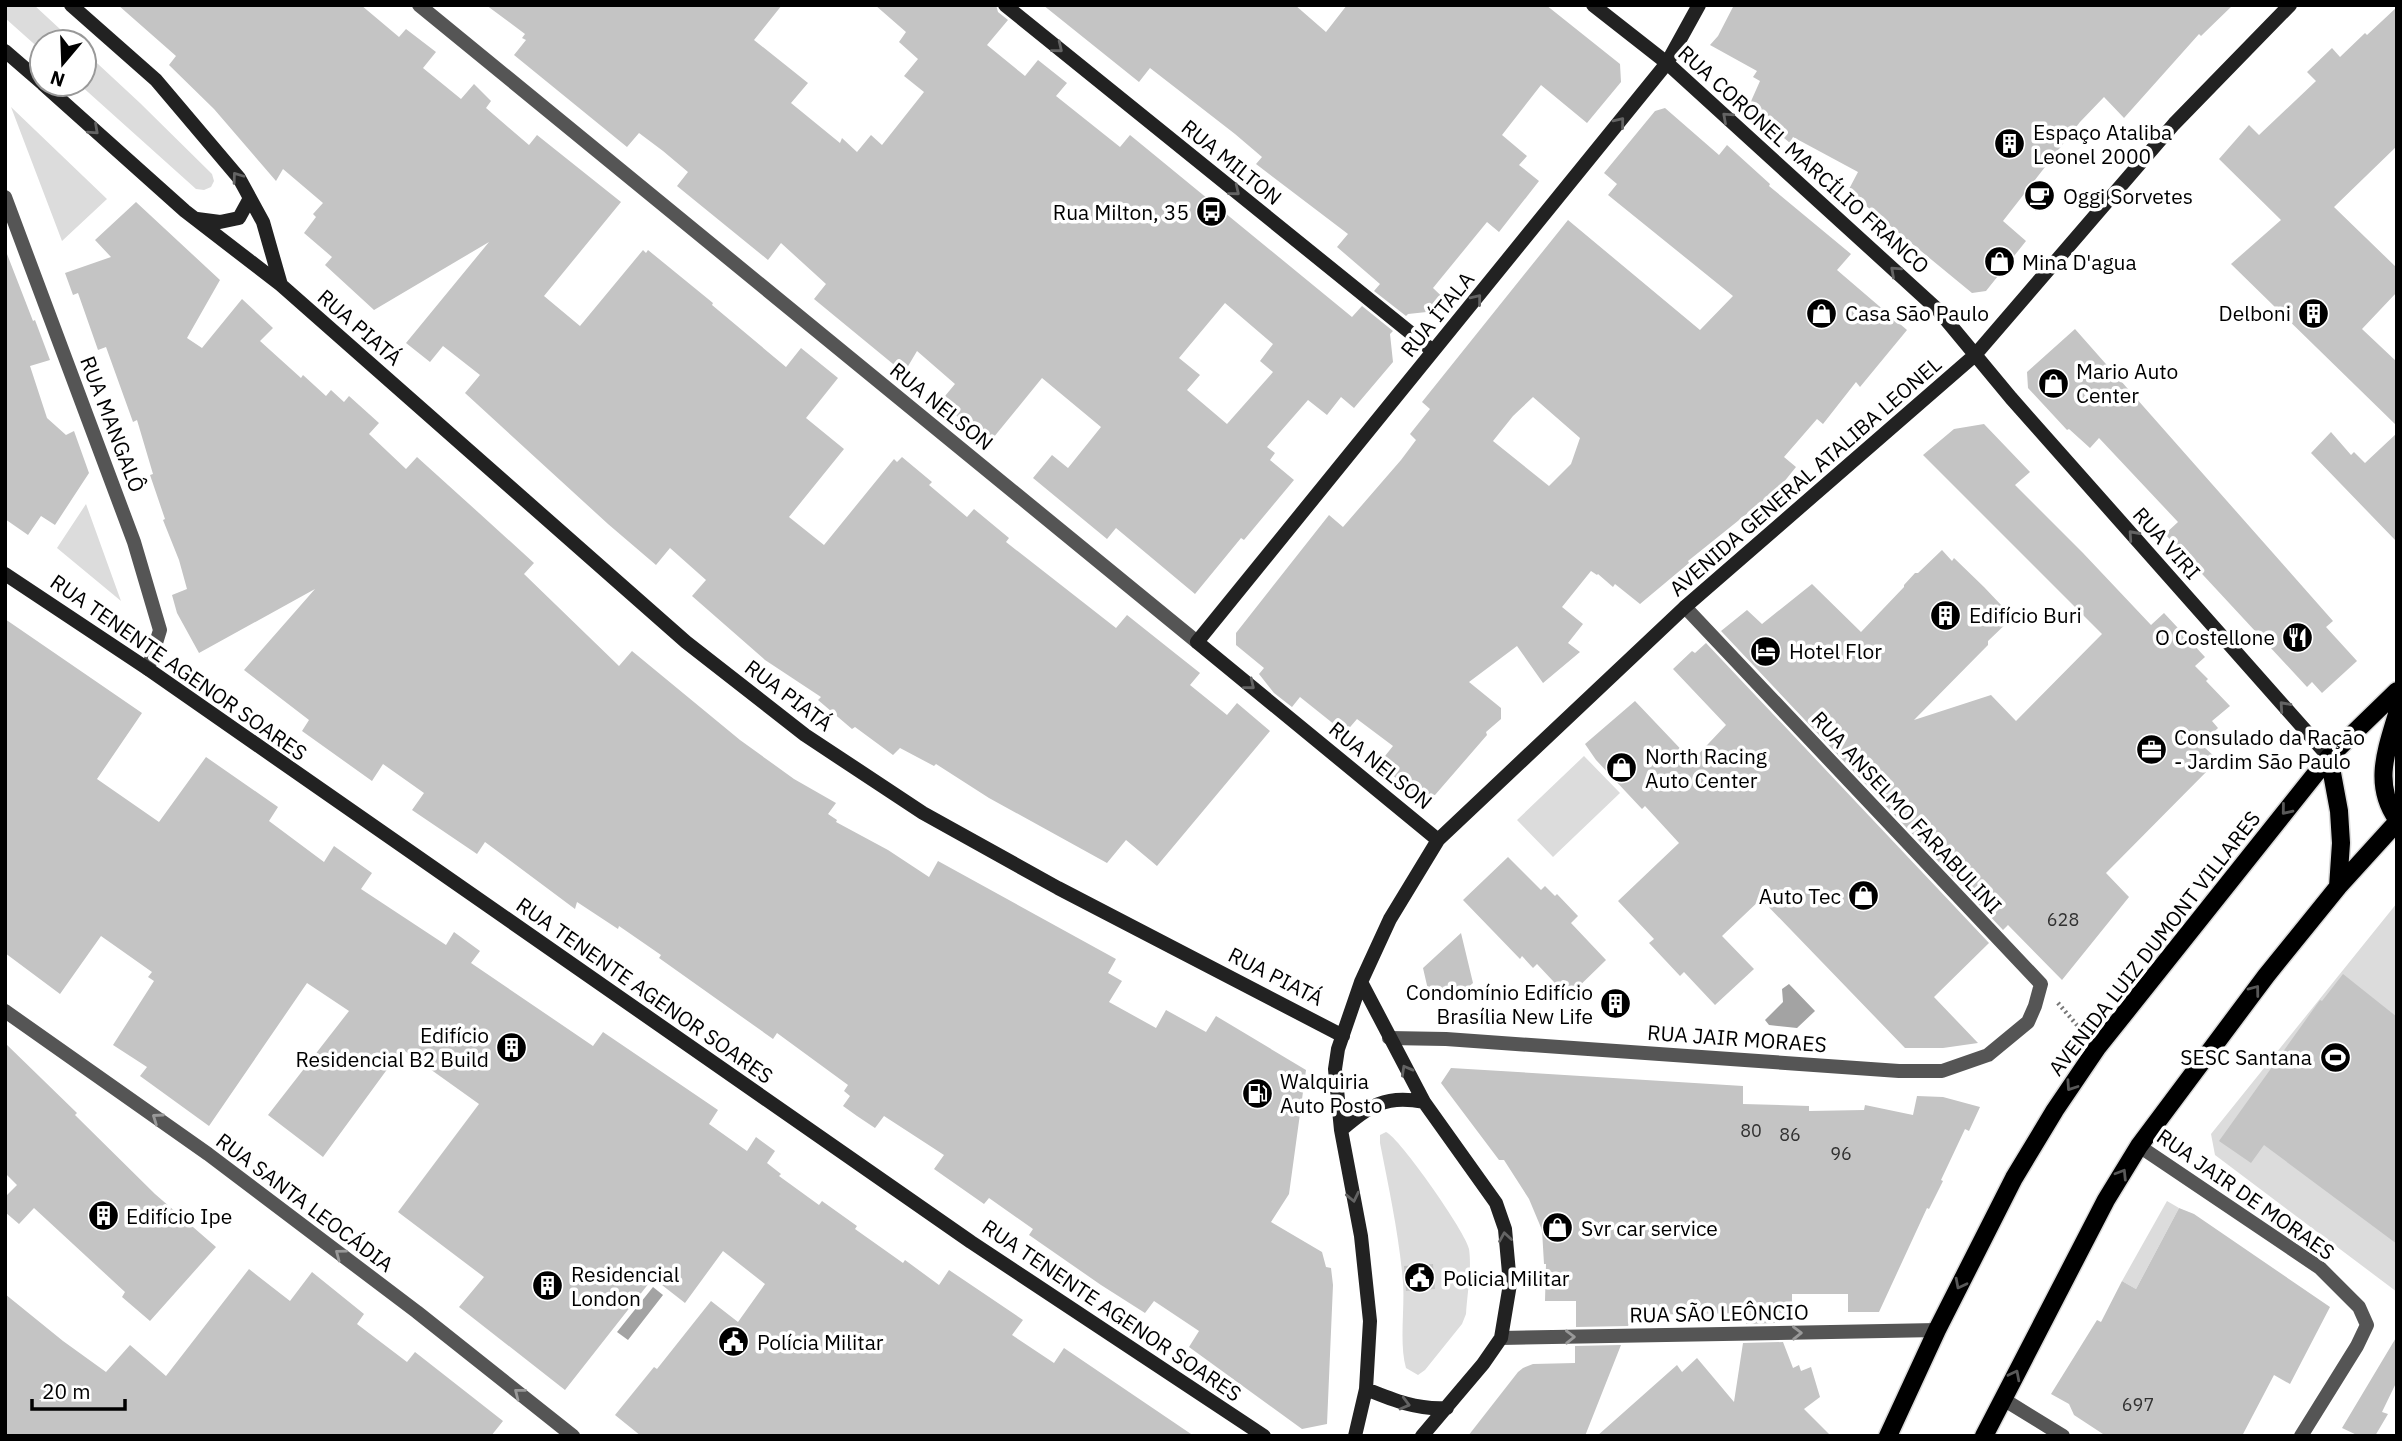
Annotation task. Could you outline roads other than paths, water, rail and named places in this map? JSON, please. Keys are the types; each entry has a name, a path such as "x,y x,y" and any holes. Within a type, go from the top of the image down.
{"main road":[{"path":"71,5 156,80 239,178 263,222 281,285"},
{"name":"RUA MILTON","path":"1004,5 1433,351"},
{"name":"RUA CORONEL MARCÍLIO FRANCO","path":"1593,5 1667,63 1938,310 1975,355"},
{"name":"RUA ÍTALA","path":"1197,642 1667,63 1699,5"},
{"name":"AVENIDA GENERAL ATALIBA LEONEL","path":"1355,1436 1366,1389 1370,1349 1368,1300 1361,1236 1341,1130 1335,1069 1338,1049 1360,982 1390,919 1438,839 1685,607 1975,355 2174,124 2290,5"},
{"name":"RUA PIATÁ","path":"5,51 28,70"},
{"name":"RUA PIATÁ","path":"60,98 196,219 281,285 686,642 805,735 934,819 1058,888 1343,1036"},
{"path":"196,219 220,222 239,219 250,198"},
{"name":"RUA VIRI","path":"1975,355 2329,757"},
{"name":"RUA TENENTE AGENOR SOARES","path":"5,574 148,668 971,1242 1264,1436"},
{"name":"RUA NELSON","path":"1197,642 1438,839"},
{"name":"AVENIDA LUIZ DUMONT VILLARES","path":"1888,1433 2014,1178 2097,1048 2329,757 2397,691"},
{"path":"1984,1436 2106,1200 2139,1146 2266,976 2397,820 2388,806 2383,778 2385,757 2397,714"},
{"path":"2329,757 2340,822 2338,887"},
{"path":"1360,982 1424,1102 1496,1203 1505,1229 1510,1284 1501,1338 1483,1364 1422,1436"},
{"path":"1341,1130 1364,1111 1387,1100 1405,1098 1424,1102"},
{"path":"1366,1389 1409,1405 1432,1409 1447,1408"}],"street":[{"name":"RUA NELSON","path":"419,5 1197,642"},
{"name":"RUA MANGALÔ","path":"5,197 134,542 160,630 148,668"},
{"name":"RUA ANSELMO FARABULINI","path":"1685,607 2041,984"},
{"name":"RUA JAIR MORAES","path":"1389,1038 1446,1039 1899,1071 1942,1071 1988,1055 2012,1037 2028,1022 2041,984"},
{"name":"RUA SANTA LEOCÁDIA","path":"5,1011 208,1154 417,1312 573,1436"},
{"name":"RUA JAIR DE MORAES","path":"2139,1146 2320,1268 2359,1307 2367,1325 2357,1346 2301,1436"},
{"name":"RUA SÃO LEÔNCIO","path":"1501,1338 1937,1330"},
{"path":"2003,1399 2063,1436"}],"place":[{"name":"Espaço Ataliba Leonel 2000","path":"2010,144"},
{"name":"Oggi Sorvetes","path":"2040,196"},
{"name":"Rua Milton, 35","path":"1212,212"},
{"name":"Mina D'agua","path":"1999,262"},
{"name":"Casa São Paulo","path":"1822,313"},
{"name":"Delboni","path":"2314,313"},
{"name":"Mario Auto Center","path":"2053,383"},
{"name":"Edifício Buri","path":"1946,615"},
{"name":"O Costellone","path":"2298,637"},
{"name":"Hotel Flor","path":"1766,651"},
{"name":"Consulado da Ração - Jardim São Paulo","path":"2151,749"},
{"name":"North Racing Auto Center","path":"1622,768"},
{"name":"Auto Tec","path":"1864,896"},
{"name":"Condomínio Edifício Brasília New Life","path":"1616,1004"},
{"name":"Edifício Residencial B2 Build","path":"512,1047"},
{"name":"SESC Santana","path":"2335,1057"},
{"name":"Walquiria Auto Posto","path":"1257,1093"},
{"name":"Edifício Ipe","path":"103,1216"},
{"name":"Svr car service","path":"1558,1228"},
{"name":"Policia Militar","path":"1420,1278"},
{"name":"Residencial London","path":"548,1286"},
{"name":"Polícia Militar","path":"734,1342"}]}
